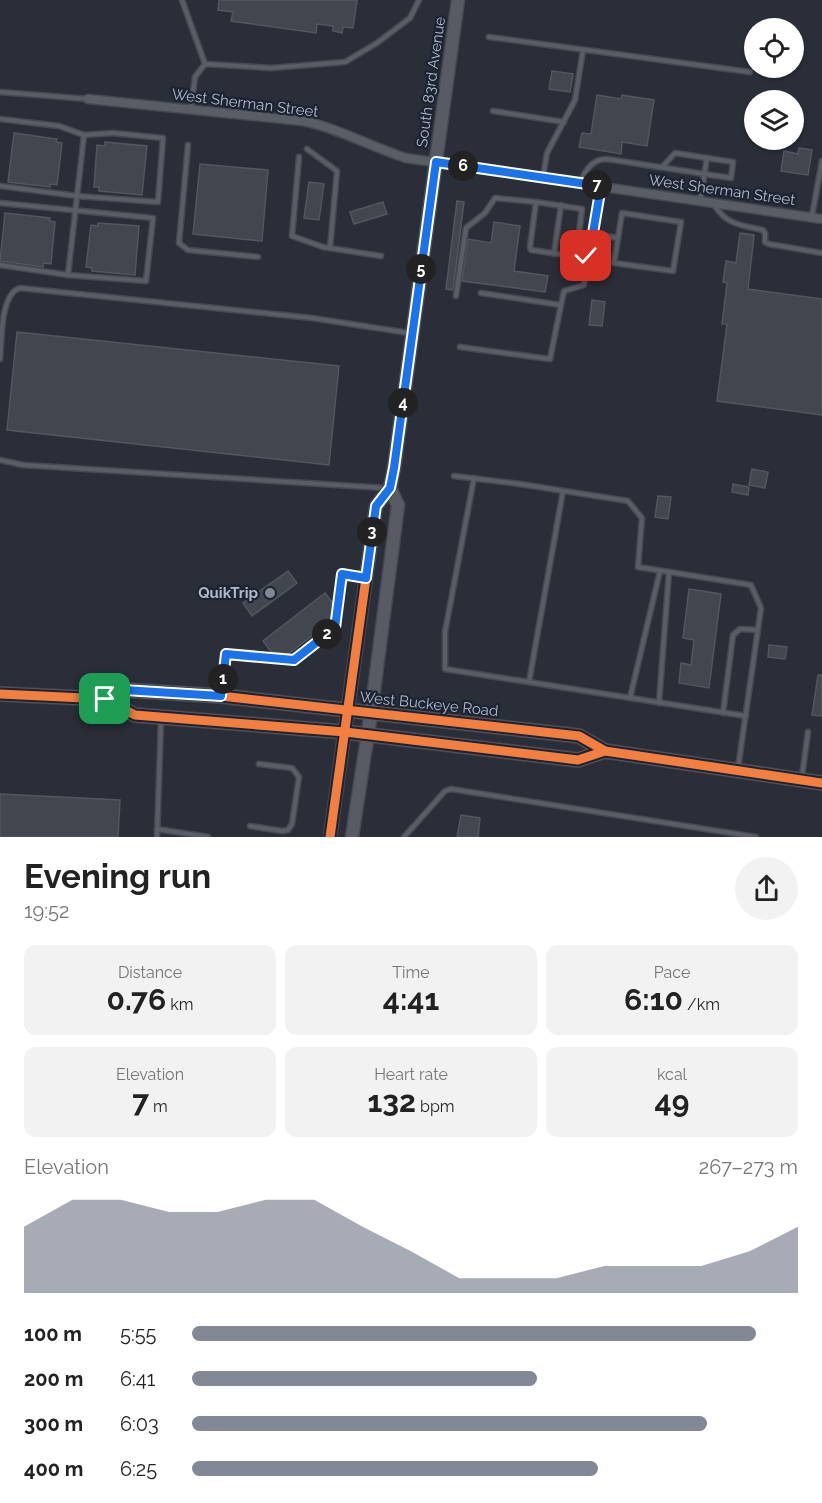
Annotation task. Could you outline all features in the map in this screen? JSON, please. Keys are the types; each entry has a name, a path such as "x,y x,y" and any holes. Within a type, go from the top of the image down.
{"main road":[{"name":"South 83rd Avenue","path":"330,837 376,506 390,488 458,0"},
{"name":"South 83rd Avenue","path":"352,837 368,735 398,505 390,488"},
{"name":"West Buckeye Road","path":"105,699 124,690 221,696 579,736 605,751 822,783"},
{"name":"West Buckeye Road","path":"0,694 105,699 135,715 345,732 578,760 605,751"}],"street":[{"name":"West Sherman Street","path":"88,99 316,124 406,158 822,219"}],"lane":[{"path":"182,0 205,64"},
{"path":"205,64 271,68 345,62 377,43 410,18 419,0"},
{"path":"489,37 744,71"},
{"path":"543,177 547,153 576,100 582,50"},
{"path":"191,109 195,77 205,64"},
{"path":"0,92 88,99"},
{"path":"493,111 564,122"},
{"path":"0,119 58,126 84,135 113,133 163,138 158,202 77,196 0,186"},
{"path":"68,274 84,135"},
{"path":"188,145 179,243 188,250 258,257"},
{"path":"307,149 337,171 330,248"},
{"path":"581,183 585,172 601,159 663,166 731,178 734,162 675,153 663,166"},
{"path":"299,157 292,236 330,248 381,256"},
{"path":"700,201 707,158"},
{"path":"812,217 822,161"},
{"path":"459,346 550,359 564,291 584,285 601,186"},
{"path":"456,296 466,228 485,213 493,199 497,197 582,209 576,257"},
{"path":"536,202 530,249 576,257 589,254"},
{"path":"713,202 720,215 735,224 763,230 765,242 769,244 822,253"},
{"path":"0,203 153,218 146,281 0,265"},
{"path":"554,254 561,205"},
{"path":"622,213 681,222 673,271 614,263 618,238 622,213"},
{"path":"593,234 618,238"},
{"path":"0,359 5,303 11,293 20,288 312,318 413,334"},
{"path":"481,293 561,305"},
{"path":"0,460 23,465 390,488"},
{"path":"454,476 628,501 642,518 638,567 751,585 761,608 738,770"},
{"path":"474,478 445,632 445,669 746,716"},
{"path":"529,682 563,491"},
{"path":"630,698 660,571"},
{"path":"659,703 669,572"},
{"path":"221,696 226,654 294,660 335,628 342,574 366,578"},
{"path":"723,713 733,635 740,629 758,630"},
{"path":"157,837 162,717"},
{"path":"802,780 808,732"},
{"path":"250,826 288,830 292,824 294,812 299,777 292,768 259,764"},
{"path":"404,837 446,791 451,789 756,837"},
{"path":"157,829 208,837"}],"building":[{"path":"219,0 357,0 353,28 343,27 342,33 333,31 333,26 317,24 316,33 231,21 233,12 218,10"},
{"path":"552,71 573,74 570,92 549,89"},
{"path":"597,95 621,99 622,95 654,100 647,146 622,142 621,154 579,147 582,133 591,134"},
{"path":"14,133 57,139 56,142 62,143 57,185 50,184 50,187 8,182"},
{"path":"105,142 147,146 142,195 99,191 99,187 94,187 97,145 105,146"},
{"path":"799,150 812,150 808,175 781,171 784,151 798,154"},
{"path":"200,164 268,170 262,241 193,234"},
{"path":"309,182 324,184 319,220 304,218"},
{"path":"457,201 464,202 453,290 446,289"},
{"path":"383,202 387,214 354,224 350,212"},
{"path":"5,213 50,218 49,221 55,222 51,264 44,263 43,267 0,261"},
{"path":"494,222 520,226 514,271 548,276 545,292 462,281 468,239 491,243"},
{"path":"98,223 139,226 135,275 92,271 92,268 86,267 91,225 98,226"},
{"path":"740,233 754,235 748,289 822,299 822,415 717,401 727,324 722,324 727,283 723,282 726,261 736,263"},
{"path":"592,300 605,302 602,326 589,325"},
{"path":"17,332 339,366 329,465 7,430"},
{"path":"752,469 768,472 765,488 749,485"},
{"path":"733,484 749,487 748,495 732,492"},
{"path":"658,496 671,497 668,519 655,517"},
{"name":"QuikTrip","path":"288,571 297,583 252,616 243,603"},
{"path":"689,589 721,594 709,688 679,683 681,663 691,665 694,640 683,638"},
{"name":"QuikTrip","path":"325,593 334,605 331,621 287,655 272,653 263,641"},
{"path":"769,645 787,647 785,659 768,657"},
{"path":"818,675 822,675 822,716 812,715"},
{"path":"0,794 120,800 118,837 0,837"},
{"path":"461,815 480,818 478,837 457,837"}],"cycle path":[{"path":"330,837 376,506 390,488"},
{"path":"105,699 124,690 221,696 579,736 605,751 822,783"},
{"path":"0,694 105,699 135,715 345,732 578,760 605,751"}],"place":[{"name":"QuikTrip","path":"270,593"}],"route":[{"path":"105,699 124,690 221,696 226,654 294,660 335,628 342,574 366,578 376,506 390,488 394,468 436,162 601,186 591,245 589,254 586,256"}]}
